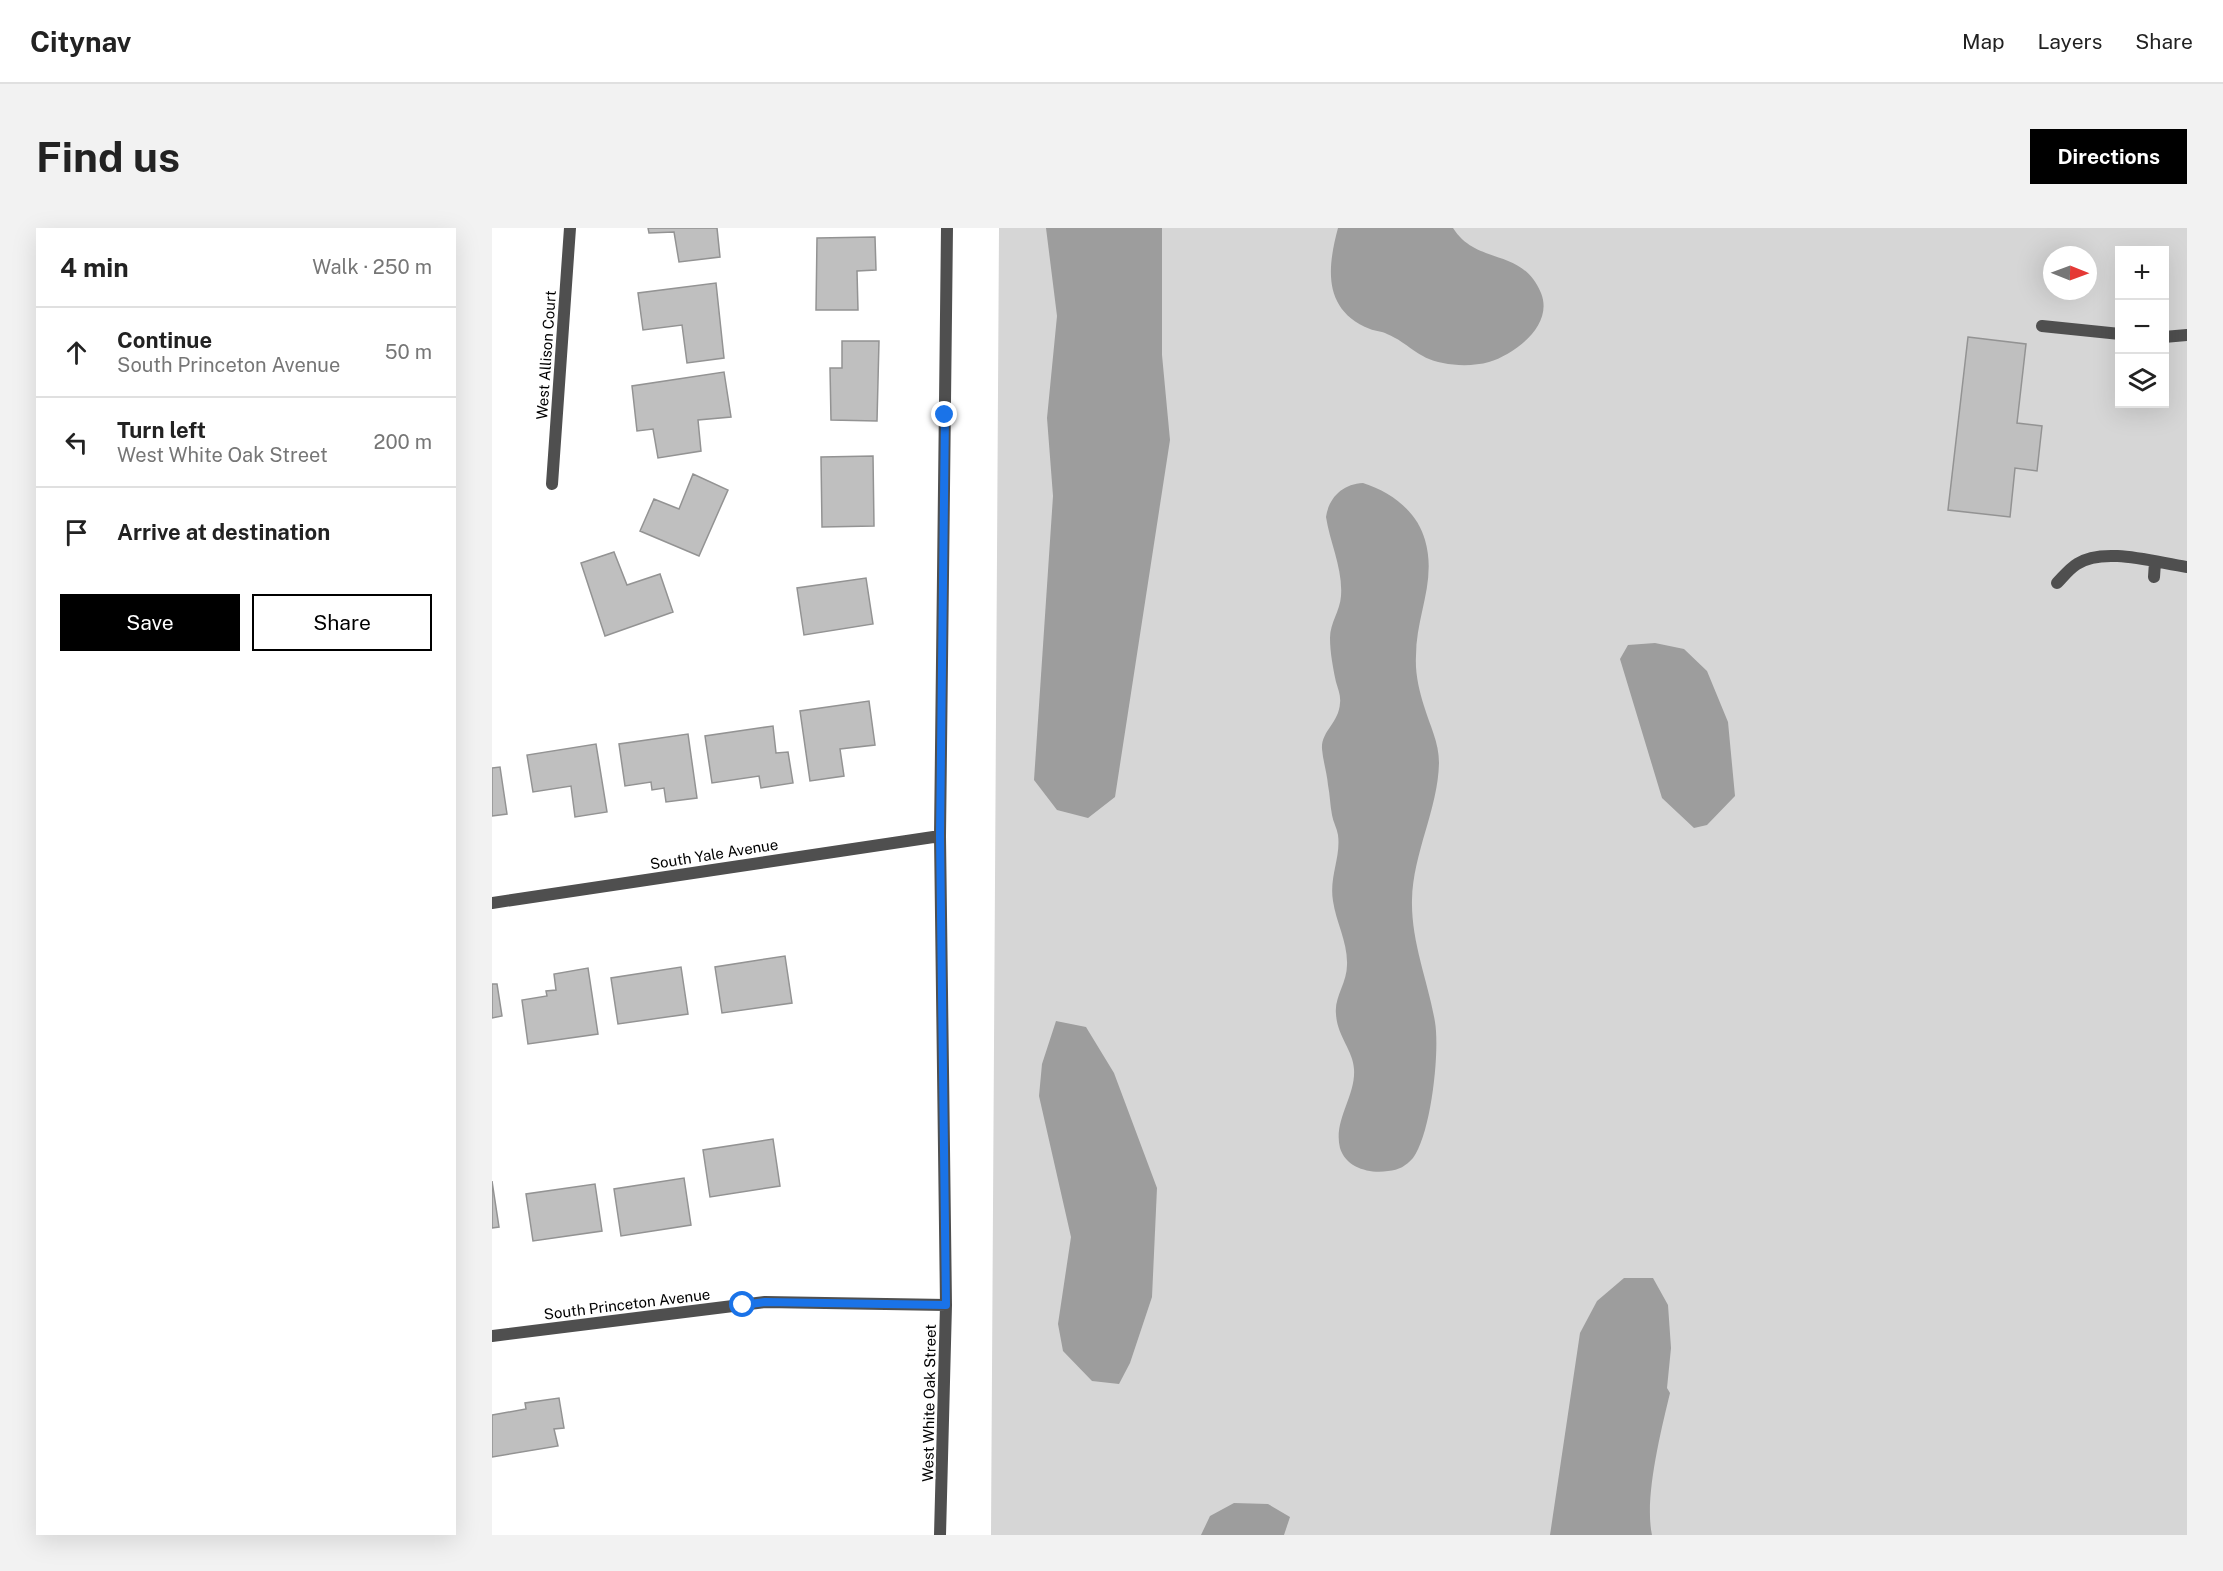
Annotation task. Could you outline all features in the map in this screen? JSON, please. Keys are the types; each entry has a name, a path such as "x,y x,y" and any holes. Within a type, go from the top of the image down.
{"street":[{"name":"West Allison Court","path":"552,484 570,228"},
{"name":"West White Oak Street","path":"940,1535 946,1305 940,836 947,228"},
{"path":"2042,326 2115,333"},
{"path":"2169,337 2187,335"},
{"path":"2057,583 2077,563 2094,558 2114,556 2187,567"},
{"path":"2154,577 2156,562"},
{"name":"South Yale Avenue","path":"492,903 940,836"},
{"name":"South Princeton Avenue","path":"492,1336 765,1302 946,1305"}],"shaded area":[{"path":"999,228 2187,228 2187,1535 991,1535"},
{"path":"1046,228 1162,228 1162,355 1170,440 1115,797 1088,818 1057,810 1034,780 1053,496 1047,418 1057,316"},
{"path":"1338,228 1453,228 1474,248 1511,262 1533,279 1541,293 1544,305 1537,327 1520,345 1489,362 1454,365 1426,358 1395,338 1355,321 1336,300 1331,273"},
{"path":"1363,483 1393,497 1401,504 1416,520 1425,540 1429,570 1417,641 1416,669 1420,694 1439,755 1438,780 1416,865 1412,900 1414,931 1435,1022 1436,1053 1433,1092 1425,1131 1413,1158 1399,1169 1381,1172 1353,1165 1343,1155 1340,1148 1340,1128 1352,1089 1354,1069 1351,1055 1339,1029 1336,1014 1337,1002 1345,978 1347,957 1333,901 1338,835 1332,815 1322,749 1324,737 1337,716 1340,700 1330,638 1340,601 1341,586 1326,517 1330,503 1338,493 1349,486"},
{"path":"1655,643 1684,649 1707,671 1728,722 1735,796 1707,825 1694,828 1662,798 1620,659 1628,645"},
{"path":"1056,1021 1086,1027 1114,1073 1157,1188 1152,1297 1130,1363 1119,1384 1092,1381 1063,1351 1058,1324 1071,1237 1039,1096 1042,1064"},
{"path":"1624,1278 1653,1278 1668,1305 1671,1348 1667,1388 1670,1393 1652,1484 1650,1520 1652,1535 1550,1535 1580,1333 1597,1301"},
{"path":"1234,1503 1268,1504 1290,1517 1284,1535 1201,1535 1210,1516"}],"building":[{"path":"648,228 717,228 720,257 679,262 674,232 649,233"},
{"path":"875,237 876,270 857,271 858,310 816,310 817,238"},
{"path":"716,283 724,358 687,363 682,325 643,330 638,293"},
{"path":"1968,337 2026,344 2017,423 2042,426 2037,471 2015,468 2010,517 1948,510"},
{"path":"842,341 879,341 877,421 831,420 830,368 842,368"},
{"path":"724,372 731,417 698,420 701,451 658,458 653,429 637,431 632,386"},
{"path":"873,456 874,526 822,527 821,457"},
{"path":"693,474 728,490 699,556 640,531 654,499 679,509"},
{"path":"614,552 627,585 660,574 673,612 605,636 581,563"},
{"path":"866,578 873,624 804,635 797,588"},
{"path":"869,701 875,745 840,749 844,776 810,781 800,711"},
{"path":"773,726 776,753 788,752 793,783 761,788 759,776 712,783 705,736"},
{"path":"688,734 697,798 666,802 664,788 652,790 651,782 625,786 619,744"},
{"path":"596,744 607,812 575,817 571,786 533,792 527,755"},
{"path":"500,767 507,814 492,816 492,768"},
{"path":"785,956 792,1003 722,1013 715,967"},
{"path":"681,967 688,1014 618,1024 611,978"},
{"path":"588,968 598,1034 528,1044 522,1000 547,996 546,991 556,990 554,974"},
{"path":"492,984 497,984 502,1016 492,1018"},
{"path":"773,1139 780,1186 710,1197 703,1150"},
{"path":"684,1178 691,1225 621,1236 614,1189"},
{"path":"492,1181 499,1227 492,1228"},
{"path":"595,1184 602,1231 533,1241 526,1194"},
{"path":"559,1398 564,1428 554,1429 558,1446 492,1457 492,1415 526,1409 525,1403"}],"route":[{"path":"743,1305 765,1302 946,1305 940,836 945,415"}]}
